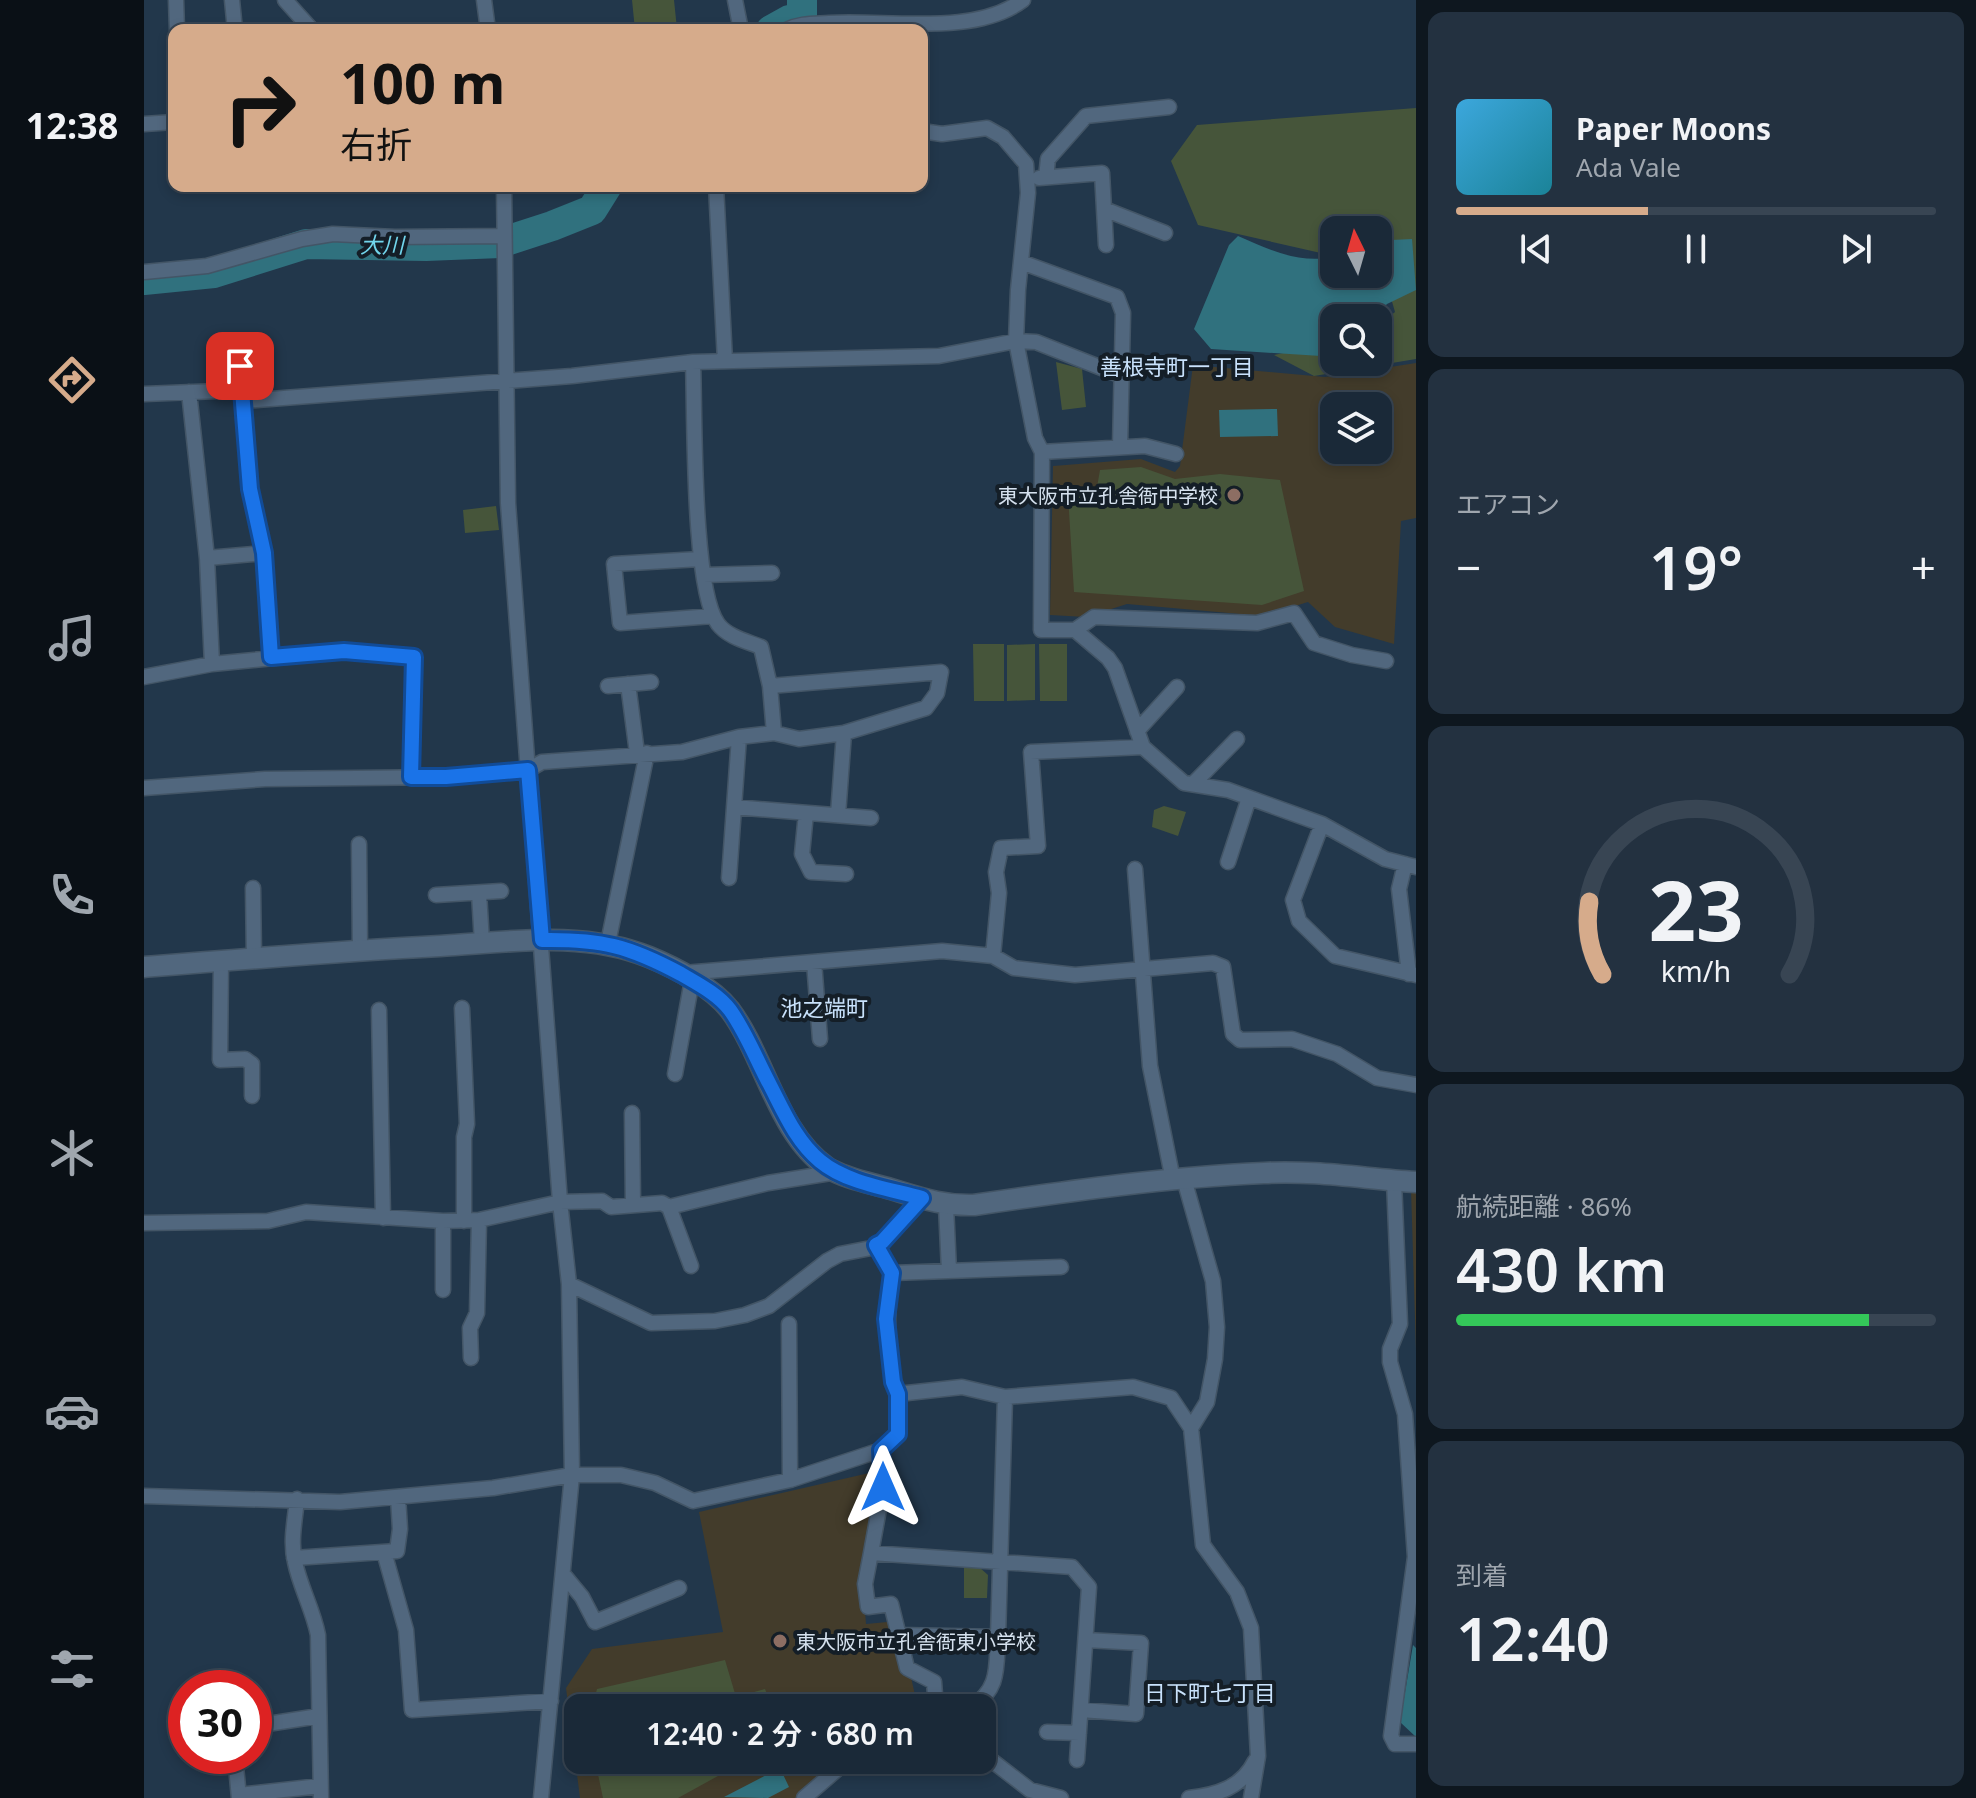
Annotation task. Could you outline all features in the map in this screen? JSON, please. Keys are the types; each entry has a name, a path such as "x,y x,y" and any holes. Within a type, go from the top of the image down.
{"street":[{"path":"176,0 177,24"},
{"path":"232,0 234,24"},
{"path":"285,0 307,24"},
{"path":"484,0 487,24"},
{"path":"735,0 740,24"},
{"path":"812,24 948,23 986,17 1023,0"},
{"path":"1046,177 1048,159 1086,116 1169,107"},
{"path":"144,124 168,122"},
{"path":"928,132 942,134 987,128 1003,137 1026,164 1028,193 1016,341 1035,438 1042,452 1041,630 1075,630 1094,617 1257,623 1294,613 1314,643 1352,655 1386,661"},
{"path":"1027,179 1102,173 1106,245"},
{"path":"504,192 508,503 560,1202 569,1284 572,1475 541,1798"},
{"path":"716,192 725,361"},
{"path":"1104,209 1165,233"},
{"path":"144,272 207,266 302,239 333,234 504,240"},
{"path":"1021,262 1117,297 1123,313 1120,447"},
{"path":"144,394 189,392 242,396 505,381 693,362 939,356 1016,341 1036,342 1122,376"},
{"path":"238,342 250,489 264,553 271,657"},
{"path":"693,362 700,559 713,616 726,632 761,647 770,686 774,733"},
{"path":"189,392 207,558 212,664"},
{"path":"1042,452 1145,446 1176,454"},
{"path":"207,558 264,553"},
{"path":"700,559 614,564 620,623 713,616"},
{"path":"704,575 772,573"},
{"path":"1075,630 1108,658 1115,668 1143,747 1184,783 1228,790 1322,824 1385,859 1410,866 1399,889 1413,974 1335,956 1299,921 1293,900 1322,824"},
{"path":"144,677 212,664 344,651 414,657 411,777"},
{"path":"144,788 265,779 446,777 528,770 542,762 682,752 739,737 774,733 799,739 844,733 926,708 937,693 941,672 770,686"},
{"path":"608,686 651,682"},
{"path":"608,943 642,753 628,684"},
{"path":"1137,731 1177,687"},
{"path":"838,815 844,733"},
{"path":"729,878 739,737"},
{"path":"1193,784 1237,739"},
{"path":"993,956 999,893 996,872 1001,848 1038,846 1031,752 1143,747"},
{"path":"1228,862 1249,798"},
{"path":"734,807 871,818"},
{"path":"806,813 802,854 811,872 846,874"},
{"path":"359,844 360,950"},
{"path":"1135,869 1150,1066 1179,1180 1213,1281 1217,1327 1215,1359 1207,1402 1191,1428"},
{"path":"253,888 254,958"},
{"path":"436,895 501,891"},
{"path":"479,893 482,943"},
{"path":"144,967 482,943 542,940 608,943 653,959 686,977 712,993 730,1010 797,1136 817,1160 837,1172 946,1206 1267,1172 1368,1176 1416,1182"},
{"path":"686,977 942,951 993,956 1014,968 1075,975 1213,963 1223,967 1233,1034 1240,1040 1292,1039 1337,1054 1377,1078 1416,1085"},
{"path":"221,961 220,1060 245,1059 252,1064 252,1096"},
{"path":"814,962 820,1039"},
{"path":"675,1074 686,977"},
{"path":"462,1008 467,1124 464,1137 477,1313 470,1328 471,1358"},
{"path":"379,1010 383,1218"},
{"path":"632,1113 633,1205"},
{"path":"669,1207 768,1183 837,1172"},
{"path":"1394,1181 1400,1324 1390,1349 1390,1362 1405,1414 1415,1557 1391,1736 1395,1744 1416,1744"},
{"path":"569,1284 651,1323 715,1321 745,1315 769,1306 840,1254 882,1242 922,1198"},
{"path":"144,1223 268,1221 306,1212 471,1220 560,1202 602,1201 611,1207 662,1203 669,1207 691,1266"},
{"path":"946,1206 949,1271"},
{"path":"443,1221 443,1290"},
{"path":"144,1496 340,1502 493,1488 572,1475 621,1475 655,1483 693,1501 790,1480 881,1450 898,1434 898,1394 893,1382 886,1319 892,1273 876,1245"},
{"path":"892,1273 1061,1267"},
{"path":"789,1324 790,1480"},
{"path":"898,1394 962,1387 1005,1397 1133,1387 1171,1398 1191,1428 1203,1545 1237,1592 1251,1628 1258,1756 1251,1798"},
{"path":"989,1694 998,1637 1005,1397"},
{"path":"881,1450 883,1487 865,1584 868,1607 891,1604 907,1668 934,1682 935,1694"},
{"path":"294,1558 397,1551 400,1529 398,1497"},
{"path":"237,1774 239,1797 320,1792 318,1635 292,1547 297,1499"},
{"path":"384,1552 406,1630 412,1710 551,1701"},
{"path":"871,1553 1072,1567 1089,1587 1077,1760"},
{"path":"563,1574 582,1597 595,1622 679,1588"},
{"path":"899,1635 998,1637"},
{"path":"1081,1710 1136,1714 1141,1643 1086,1640"},
{"path":"272,1723 319,1716"},
{"path":"1047,1732 1079,1733"},
{"path":"1189,1798 1227,1791 1252,1767 1258,1756"},
{"path":"996,1765 1030,1794 1061,1798"},
{"path":"804,1798 832,1774"}],"shaded area":[{"path":"632,0 674,0 676,24 634,24"},
{"path":"1416,108 1416,359 1392,363 1392,314 1395,312 1388,288 1392,288 1392,216 1320,216 1320,253 1198,225 1171,161 1197,125"},
{"path":"1238,236 1273,251 1320,259 1320,288 1392,288 1392,240 1412,239 1416,290 1387,304 1320,304 1320,356 1211,349 1194,329 1229,245"},
{"path":"1320,345 1320,375 1314,376 1274,355"},
{"path":"1056,362 1082,369 1086,407 1062,410"},
{"name":"東大阪市立孔舎衙中学校","path":"1416,363 1416,518 1401,521 1394,644 1335,627 1308,602 1263,616 1127,604 1086,617 1050,615 1053,466 1141,459 1175,472 1180,466 1193,365 1325,377 1392,376 1392,367"},
{"path":"1277,409 1278,436 1220,437 1219,410"},
{"path":"1141,467 1175,479 1220,474 1280,480 1304,591 1262,605 1074,592 1068,495 1097,487 1100,470"},
{"path":"496,506 499,530 465,533 463,510"},
{"path":"973,644 1004,644 1004,701 974,701"},
{"path":"1035,644 1035,700 1007,701 1007,645"},
{"path":"1039,644 1067,644 1067,701 1040,701"},
{"path":"1164,806 1186,812 1178,836 1152,827 1154,810"},
{"path":"1411,1189 1416,1189 1416,1351"},
{"name":"東大阪市立孔舎衙東小学校","path":"878,1471 863,1584 866,1624 898,1621 915,1694 567,1694 566,1688 592,1649 723,1632 699,1512"},
{"path":"964,1567 979,1567 988,1575 987,1598 964,1598"},
{"path":"1413,1645 1416,1648 1416,1737 1400,1722"},
{"path":"725,1660 735,1694 596,1694 597,1689"},
{"path":"765,1689 767,1694 747,1694"},
{"name":"東大阪市立孔舎衙東小学校","path":"577,1774 833,1774 813,1784 798,1798 580,1798"},
{"path":"598,1774 722,1774 678,1798 603,1798"},
{"path":"768,1774 783,1774 789,1787 768,1798 724,1797"}],"waterway":[{"name":"大川","path":"782,24 802,17 802,0"},
{"name":"大川","path":"144,280 214,273 306,244 426,246 500,243 592,210 603,192"}],"place":[{"name":"東大阪市立孔舎衙中学校","path":"1234,495"},
{"name":"東大阪市立孔舎衙東小学校","path":"780,1641"}],"district":[{"name":"善根寺町一丁目","path":"1177,366"},
{"name":"池之端町","path":"824,1007"},
{"name":"日下町七丁目","path":"1210,1692"}],"route":[{"path":"240,366 250,489 264,553 271,657 344,651 414,657 411,777 528,770 542,940 584,940 624,947 653,959 712,993 730,1010 797,1136 817,1160 831,1170 922,1198 876,1245 892,1273 886,1319 893,1382 898,1394 898,1434 881,1450 883,1487"}]}
